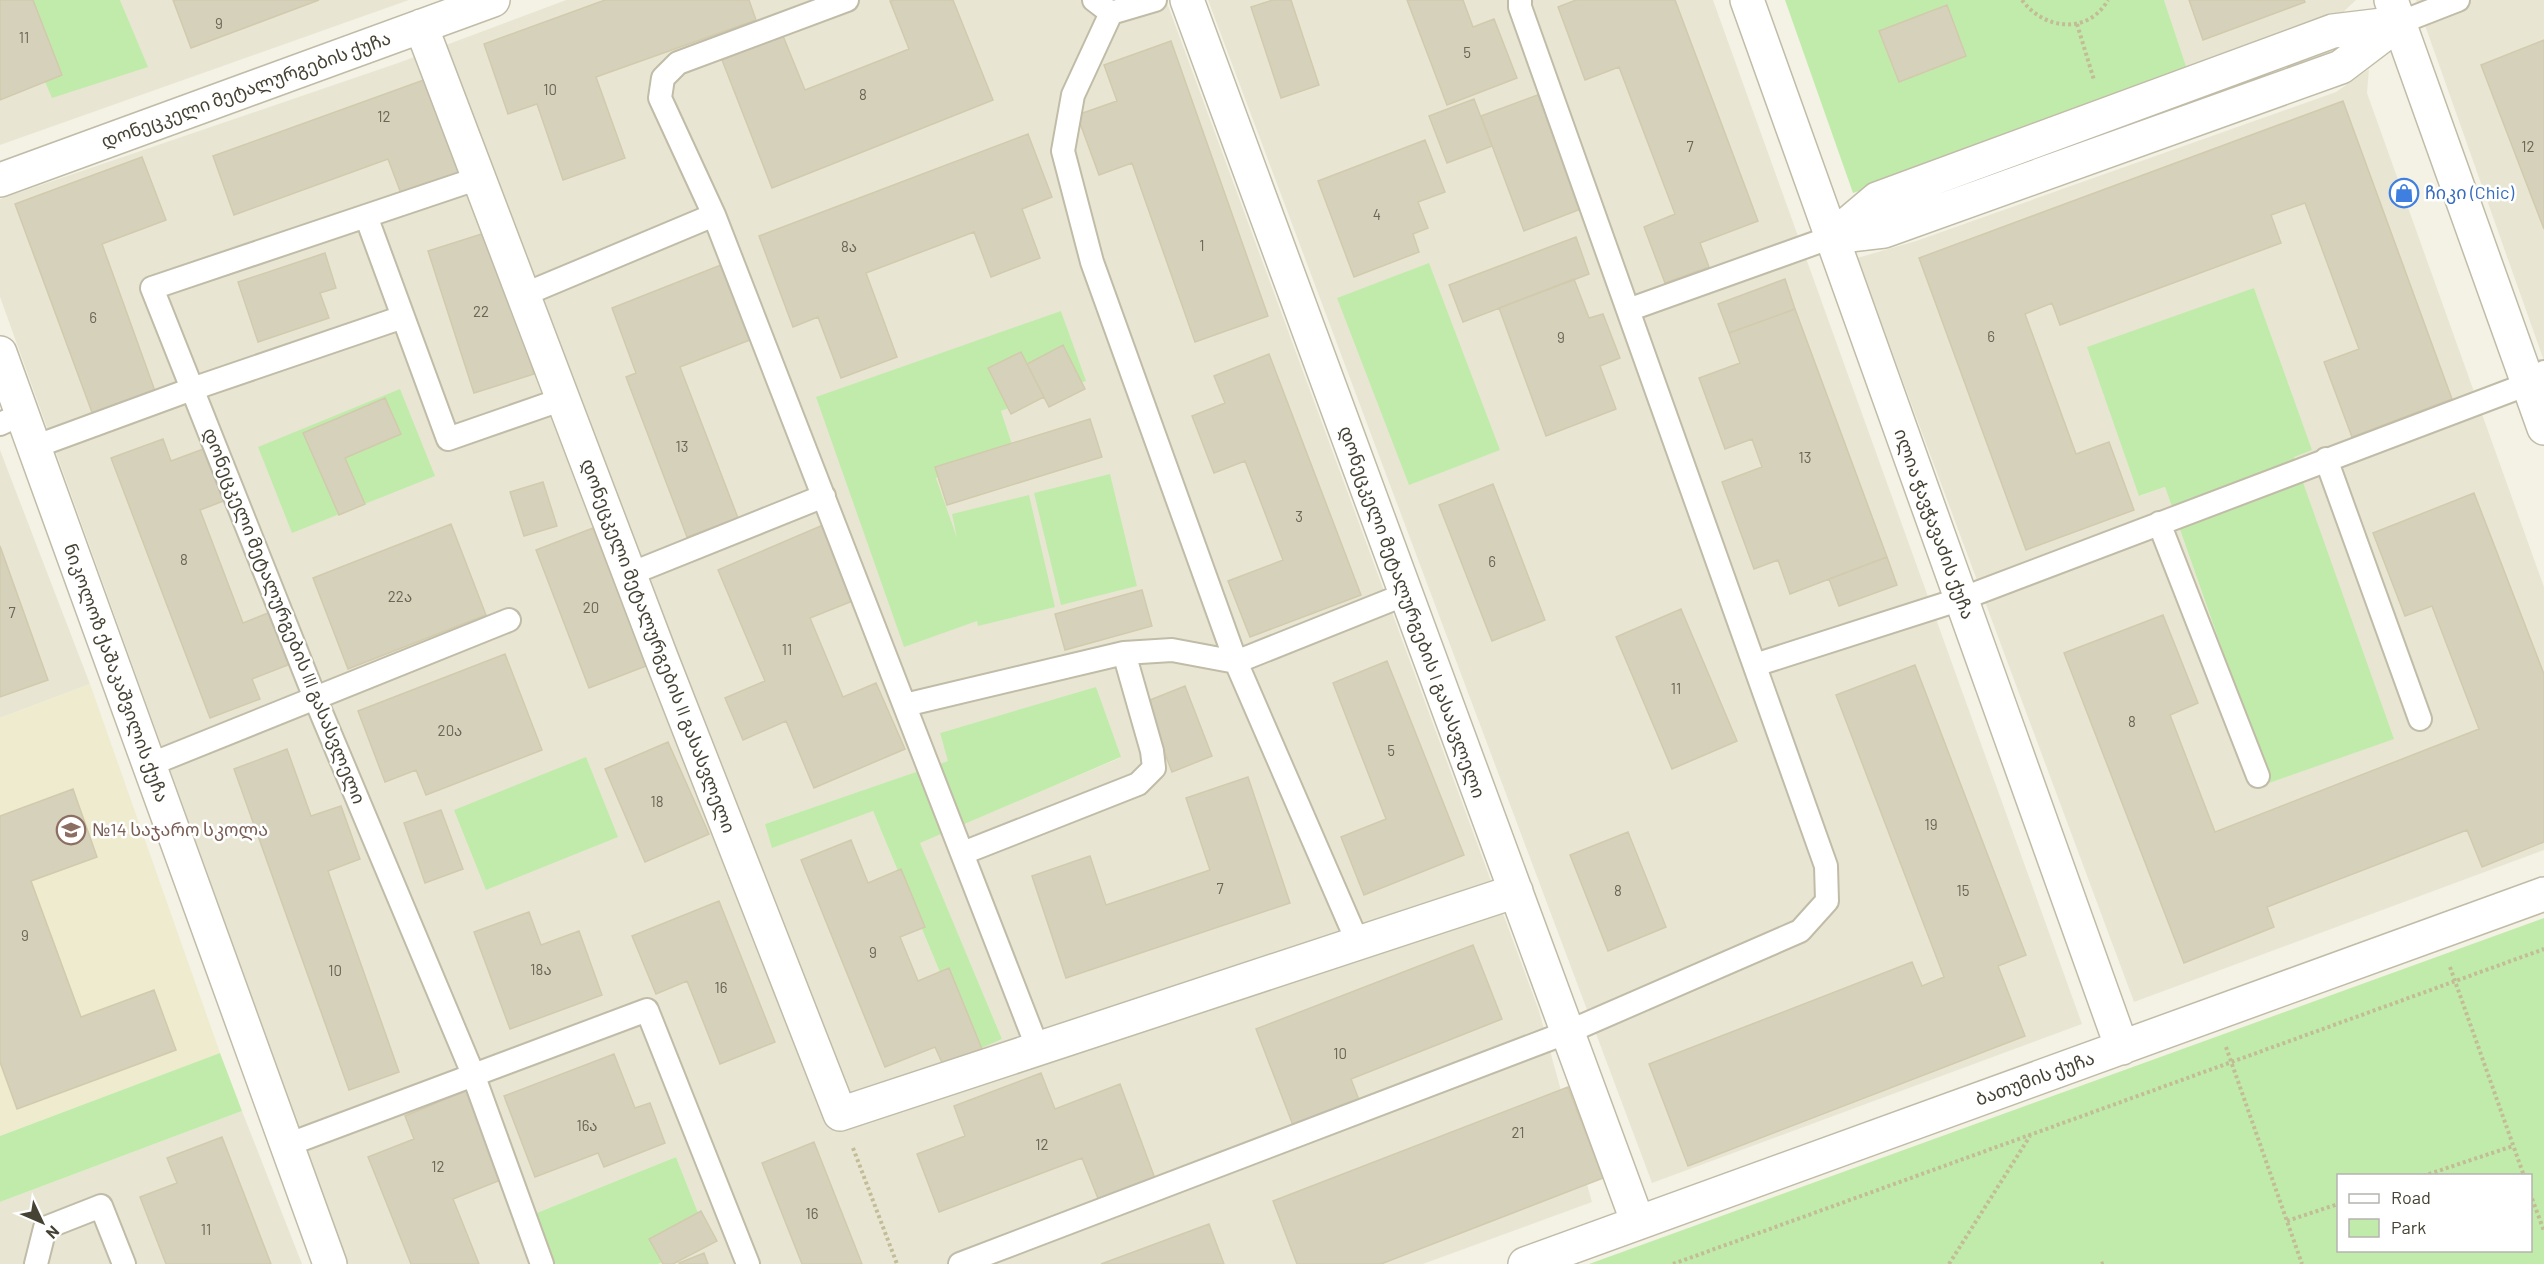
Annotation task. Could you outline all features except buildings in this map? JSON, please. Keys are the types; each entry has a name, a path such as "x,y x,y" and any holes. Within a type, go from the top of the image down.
{"street":[{"name":"დონეცკელი მეტალურგების ქუჩა","path":"0,180 493,0"},
{"name":"დონეცკელი მეტალურგების I გასასვლელი","path":"1187,0 1638,1223"},
{"name":"ილია ჭავჭავაძის ქუჩა","path":"1747,0 2121,1048"},
{"path":"1832,237 1876,199 2333,31 2395,12"},
{"path":"1832,237 1884,231 2341,67 2395,12"},
{"path":"2395,12 2536,378 2544,428"},
{"name":"დონეცკელი მეტალურგების II გასასვლელი","path":"421,26 630,574 840,1114"},
{"path":"2104,115 2115,148"},
{"name":"ნიკოლოზ ქაშაკაშვილის ქუჩა","path":"0,353 11,419 34,447 330,1264"},
{"path":"840,1114 1516,891"},
{"name":"ბათუმის ქუჩა","path":"1525,1264 2544,894"}],"lane":[{"path":"847,0 678,63 663,78 660,98 714,215 1038,1049"},
{"path":"1155,0 1102,6 1073,95 1063,151 1092,262 1236,662 1358,943"},
{"path":"960,1264 1568,1032 1800,931 1827,901 1826,866 1520,8 1520,0"},
{"path":"2395,12 2458,0"},
{"name":"დონეცკელი მეტალურგების III გასასვლელი","path":"479,178 152,288 315,698 473,1074 542,1264"},
{"path":"523,295 714,215"},
{"path":"366,216 448,439 563,399"},
{"path":"1628,310 1832,237"},
{"path":"34,447 192,389 403,317"},
{"path":"1755,665 1961,599 2536,378"},
{"path":"2326,459 2420,719"},
{"path":"630,574 824,495"},
{"path":"2159,523 2258,776"},
{"path":"905,705 1124,653 1172,650 1236,662 1406,594"},
{"path":"149,765 509,620"},
{"path":"963,853 1138,784 1154,768 1152,750 1124,653"},
{"path":"287,1145 647,1010 748,1264"},
{"path":"36,1264 45,1228 101,1206 124,1264"}],"path":[{"path":"2022,0 2030,11 2044,21 2060,25 2077,24 2091,18 2104,7 2108,0"},
{"path":"2077,24 2104,115"},
{"path":"2438,933 2523,1174"},
{"path":"1673,1264 2544,949"},
{"path":"2215,1014 2302,1264"},
{"path":"840,1114 897,1264"},
{"path":"1949,1264 2030,1135"},
{"path":"2429,1174 2514,1146"},
{"path":"2532,1198 2544,1231"},
{"path":"2287,1221 2337,1204"},
{"path":"2101,1264 2106,1262"}],"shaded area":[{"path":"0,0 147,67 120,0 409,0 0,145"},
{"path":"566,0 1166,0 1539,1011 1592,1202 1423,1264 658,1264 710,1243 676,1157 534,1214 554,1264 348,1264 0,297 0,199 398,63","holes":["1061,311 1085,381 1001,411 1014,450 936,478","1096,688 1120,758 919,842 1002,1039 973,1052 873,811 765,824 949,761 940,733"]},
{"path":"1208,0 1713,0 2082,1024 1652,1183"},
{"path":"2164,0 2356,0 2339,16 2189,75"},
{"path":"2416,0 2544,0 2544,361"},
{"path":"2369,69 2367,93 2544,587 2544,850 2134,1002 1857,258 1916,241 2336,92","holes":["2254,288 2311,450 2294,456 2269,783 2165,487 2140,496"]},
{"path":"0,450 90,684 0,718"},
{"name":"№14 საჯარო სკოლა","path":"90,684 220,1053 0,1136 0,718"},
{"path":"242,1111 302,1264 0,1264 0,1202"}],"green space":[{"path":"10,0 120,0 148,67 52,98"},
{"path":"1785,0 2164,0 2189,75 1853,193"},
{"path":"1429,263 1500,450 1409,485 1337,298"},
{"path":"2254,288 2312,450 2294,457 2394,739 2269,783 2165,487 2139,496 2087,347"},
{"path":"1061,311 1086,381 1001,411 1014,450 936,478 957,538 952,514 1029,495 1055,607 978,626 977,621 904,647 816,397"},
{"path":"400,389 435,476 292,533 258,447"},
{"path":"1110,474 1137,586 1061,605 1034,493"},
{"path":"1096,687 1121,757 920,843 1002,1039 973,1052 873,811 772,848 765,824 948,761 940,733"},
{"path":"586,757 618,837 486,890 454,810"},
{"path":"2544,918 2544,1264 1589,1264"},
{"path":"220,1053 242,1111 0,1202 0,1136"},
{"path":"676,1157 710,1243 658,1264 554,1264 534,1214"}],"place":[{"name":"ჩიკი (Chic)","path":"2404,193"},
{"name":"№14 საჯარო სკოლა","path":"71,830"}]}
